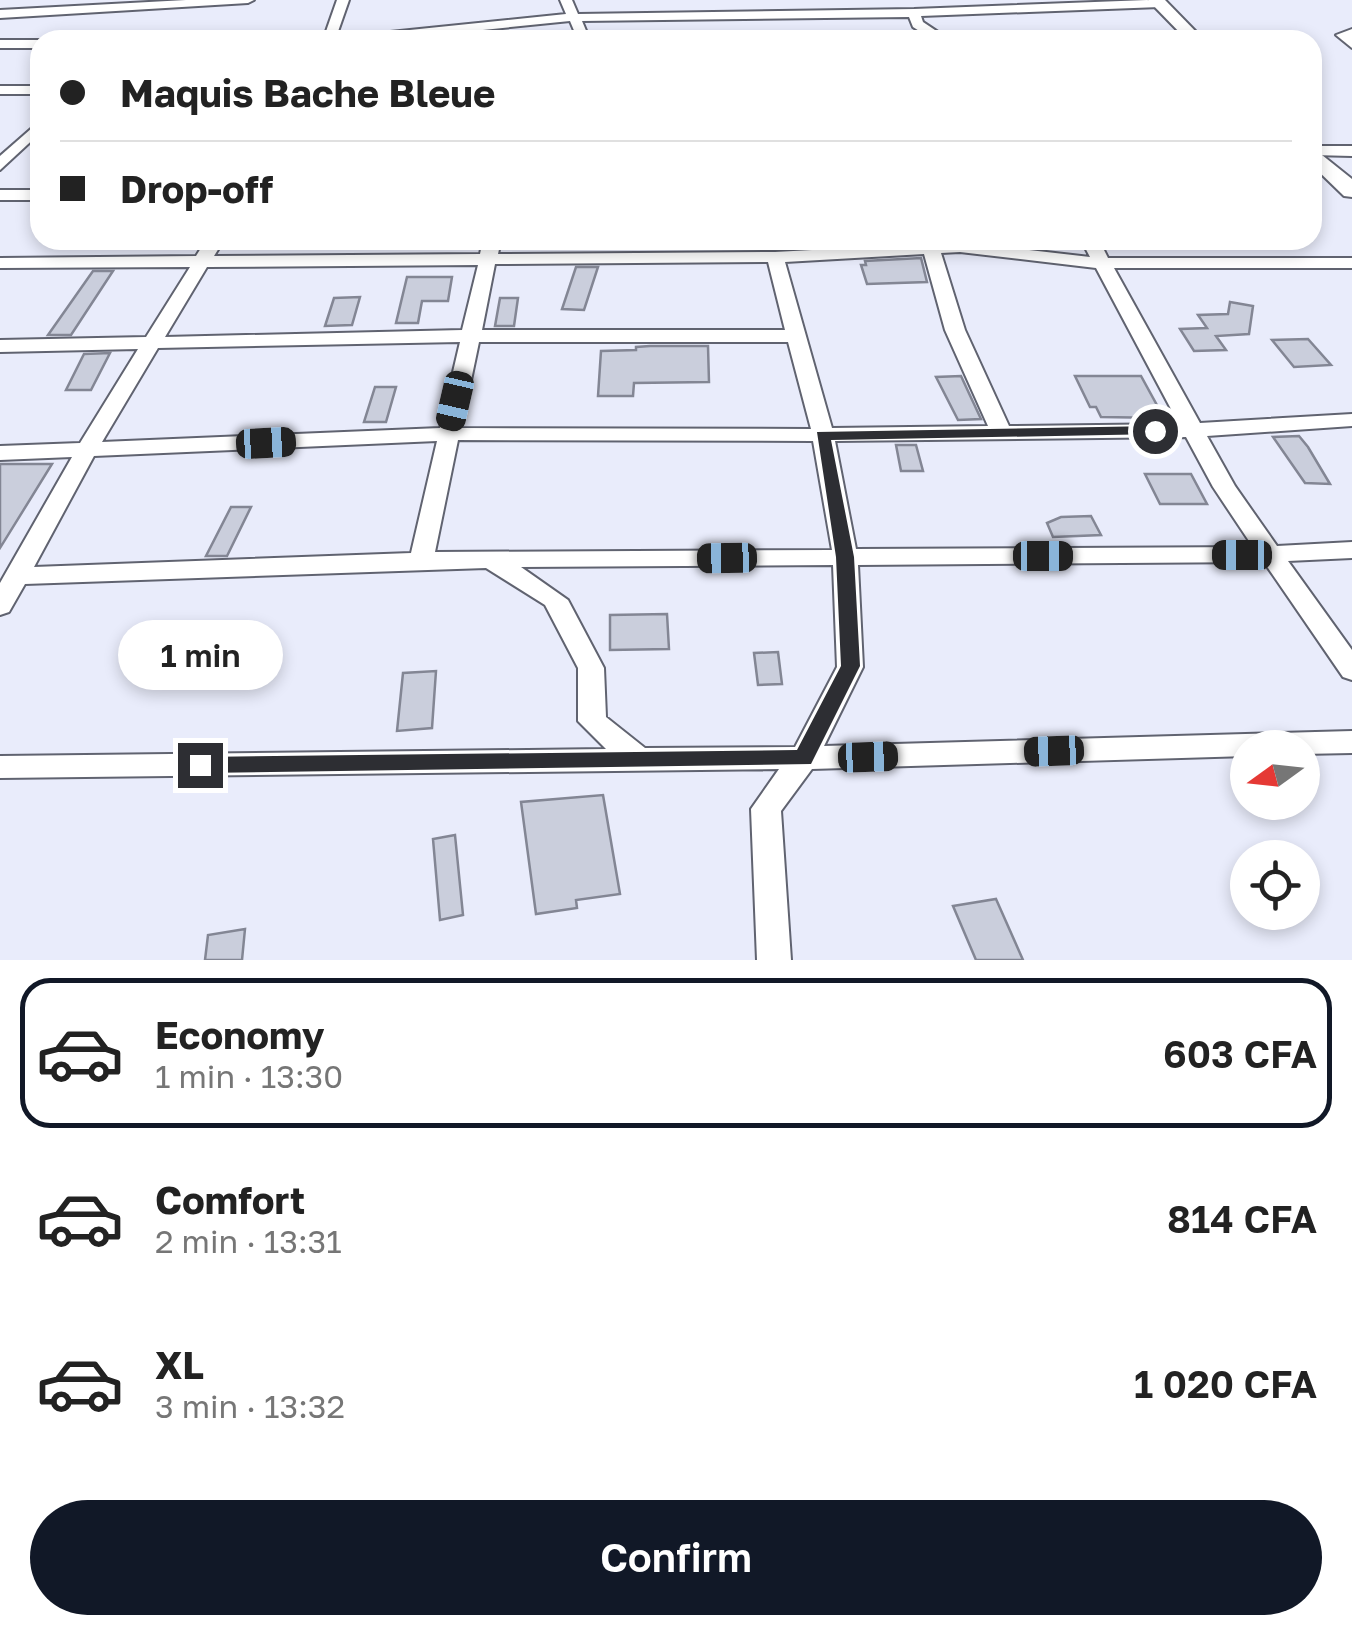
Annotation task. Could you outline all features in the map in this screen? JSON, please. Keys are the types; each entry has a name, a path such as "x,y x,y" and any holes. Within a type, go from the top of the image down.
{"street":[{"path":"20,0 24,16"},
{"path":"0,14 24,16 248,0"},
{"path":"332,30 343,0"},
{"path":"566,0 580,30"},
{"path":"453,30 575,18 914,12 1158,2 1186,30"},
{"path":"914,12 917,24 926,30"},
{"path":"1352,33 1342,35 1352,44"},
{"path":"0,44 30,44"},
{"path":"0,90 30,90"},
{"path":"0,137 30,137"},
{"path":"0,164 30,140"},
{"path":"1322,152 1352,151"},
{"path":"1322,162 1352,191"},
{"path":"0,195 30,194"},
{"path":"0,606 85,452 209,250"},
{"path":"421,560 490,250"},
{"path":"0,263 201,264 490,250 775,257 931,250 956,330 1002,433"},
{"path":"1004,250 1101,263 1352,263"},
{"path":"1095,250 1224,487 1352,670"},
{"path":"774,960 766,808 804,758 850,666 845,557 823,436 775,257"},
{"path":"0,346 470,336 796,336"},
{"path":"0,454 448,434 823,436 1193,430 1352,420"},
{"path":"18,576 421,560 1271,554 1352,550"},
{"path":"491,560 556,600 591,668 592,721 639,760"},
{"path":"0,767 804,758 1352,742"}],"building":[{"path":"921,258 927,282 867,284 861,265 866,265 865,261"},
{"path":"576,267 598,267 584,310 562,309"},
{"path":"93,271 113,271 71,335 48,335"},
{"path":"407,277 452,277 448,301 422,301 418,323 396,323"},
{"path":"360,297 352,325 325,326 334,298"},
{"path":"500,298 518,298 514,326 495,326"},
{"path":"1230,302 1253,306 1249,334 1216,336 1226,350 1194,351 1180,329 1207,328 1198,315 1228,314"},
{"path":"1308,339 1331,365 1294,367 1272,340"},
{"path":"708,346 709,382 634,383 633,396 598,396 601,351"},
{"path":"110,353 91,390 66,390 84,354"},
{"path":"961,376 981,419 958,420 936,377"},
{"path":"1075,376 1141,376 1164,418 1101,417 1096,407 1090,407"},
{"path":"375,387 396,387 386,422 364,422"},
{"path":"1299,436 1330,484 1305,483 1273,437"},
{"path":"896,445 916,445 923,471 901,471"},
{"path":"0,464 52,464 0,548"},
{"path":"1145,474 1191,474 1207,504 1160,504"},
{"path":"231,507 251,507 227,556 206,556"},
{"path":"1091,516 1101,535 1053,537 1047,523 1061,517"},
{"path":"667,614 669,649 610,650 610,615"},
{"path":"778,652 782,684 758,685 754,653"},
{"path":"436,671 432,728 397,731 403,673"},
{"path":"603,795 620,894 576,900 577,908 536,914 521,802"},
{"path":"455,835 463,915 440,920 433,839"},
{"path":"996,899 1023,960 976,960 953,906"},
{"path":"245,929 242,960 205,960 208,935"}],"route":[{"path":"200,765 804,758 850,666 845,557 823,436 1155,431"}]}
